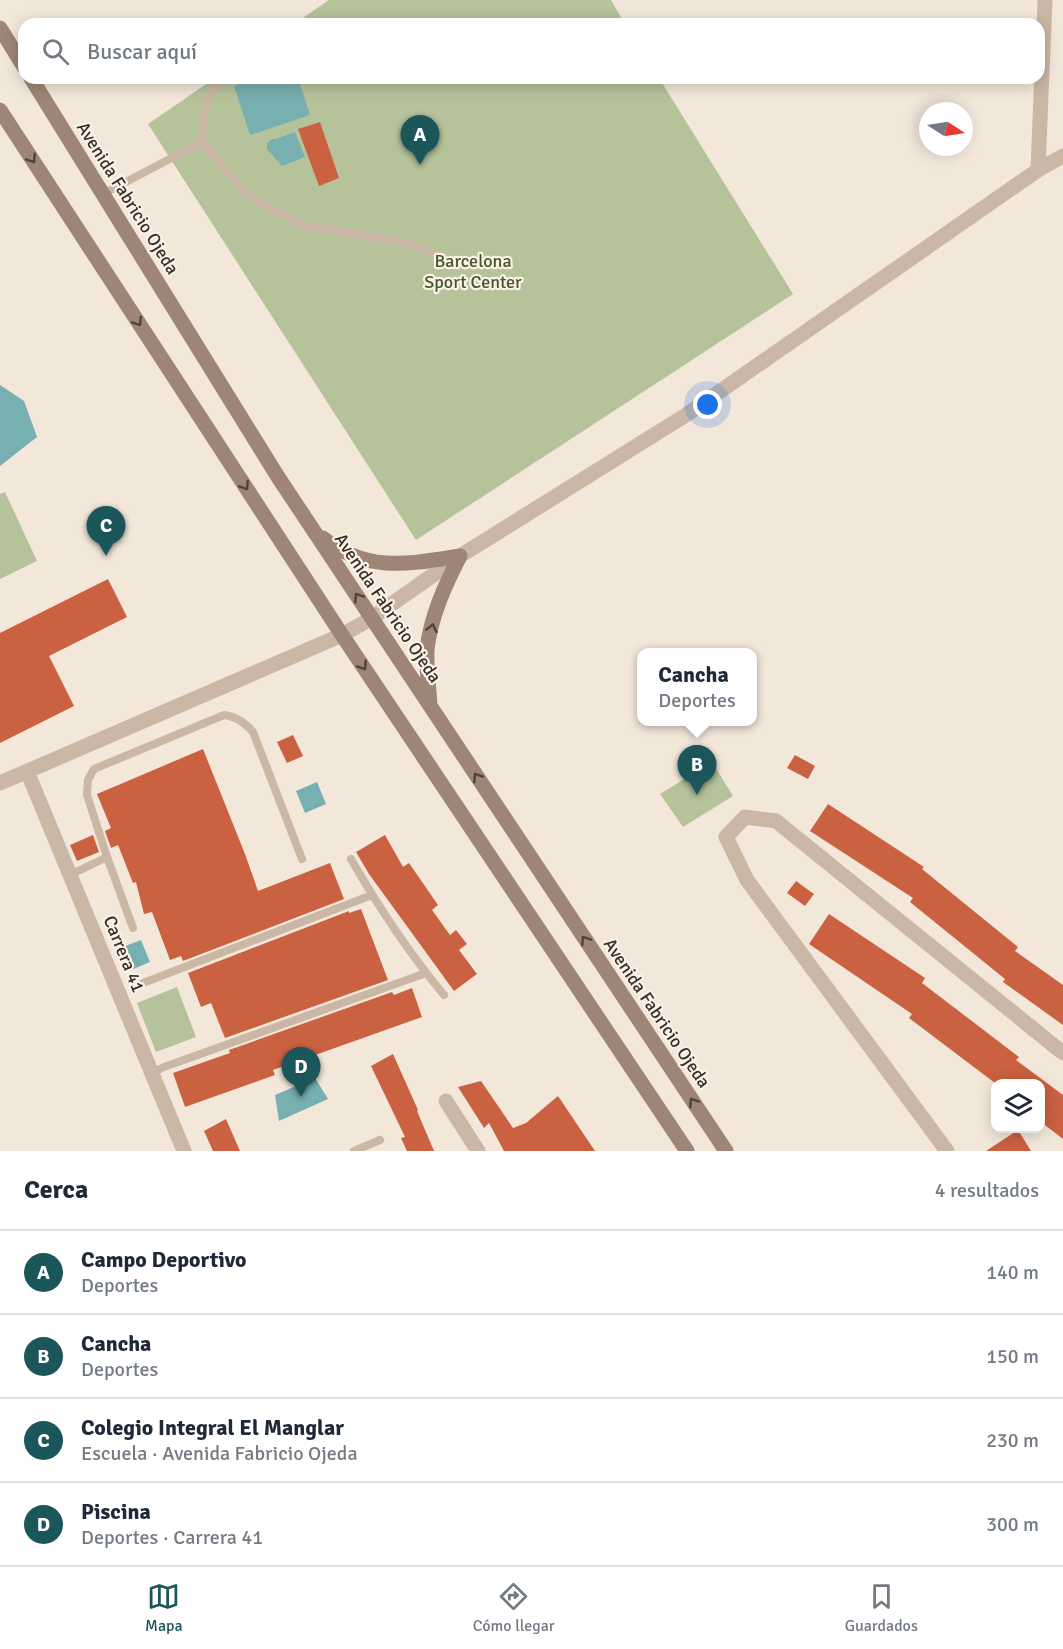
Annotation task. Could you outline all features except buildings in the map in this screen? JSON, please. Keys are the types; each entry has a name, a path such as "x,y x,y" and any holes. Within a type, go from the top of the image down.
{"street":[{"path":"1044,18 1045,0"},
{"path":"0,28 18,57"},
{"name":"Avenida Fabricio Ojeda","path":"35,84 278,477 726,1151"},
{"path":"1038,170 1042,84"},
{"path":"0,110 342,634 687,1151"},
{"path":"0,783 342,634 372,618 460,556 686,415 1038,170 1063,156"},
{"path":"314,530 334,546 374,562 403,564 460,556"},
{"path":"430,707 427,650 433,620 445,584 460,556"},
{"name":"Carrera 41","path":"27,771 184,1151"},
{"path":"946,1151 747,880 726,837 745,817 776,820 1063,1053"},
{"path":"446,1101 478,1151"}],"lane":[{"path":"215,84 206,104 202,142 246,194 301,225 407,243 463,265"},
{"path":"103,194 202,142"},
{"path":"133,928 106,857 87,795 88,780 94,769 224,715 235,717 253,732 302,859"},
{"path":"70,874 106,857"},
{"path":"351,859 372,895 426,974 444,995"},
{"path":"143,984 372,895"},
{"path":"152,1073 426,974"},
{"path":"354,1151 380,1140"}],"green space":[{"path":"329,0 611,0 622,18 303,18"},
{"name":"Barcelona Sport Center","path":"206,84 663,84 793,294 416,540 148,124"},
{"path":"5,492 37,561 0,579 0,494"},
{"path":"712,762 733,796 683,827 660,794"},
{"path":"177,987 196,1037 156,1052 137,1003"}],"water":[{"path":"240,84 300,84 310,115 250,135 234,86"},
{"path":"295,132 305,157 282,166 267,149 267,143 272,139"},
{"path":"0,385 24,401 37,437 0,466"},
{"path":"317,782 326,804 305,813 296,791"},
{"path":"141,940 150,962 129,971 120,948"},
{"path":"315,1078 328,1099 279,1121 275,1095"}],"place":[{"name":"Campo Deportivo","path":"420,165"},
{"name":"Colegio Integral El Manglar","path":"106,556"},
{"name":"Cancha","path":"697,795"},
{"name":"Piscina","path":"301,1097"}]}
